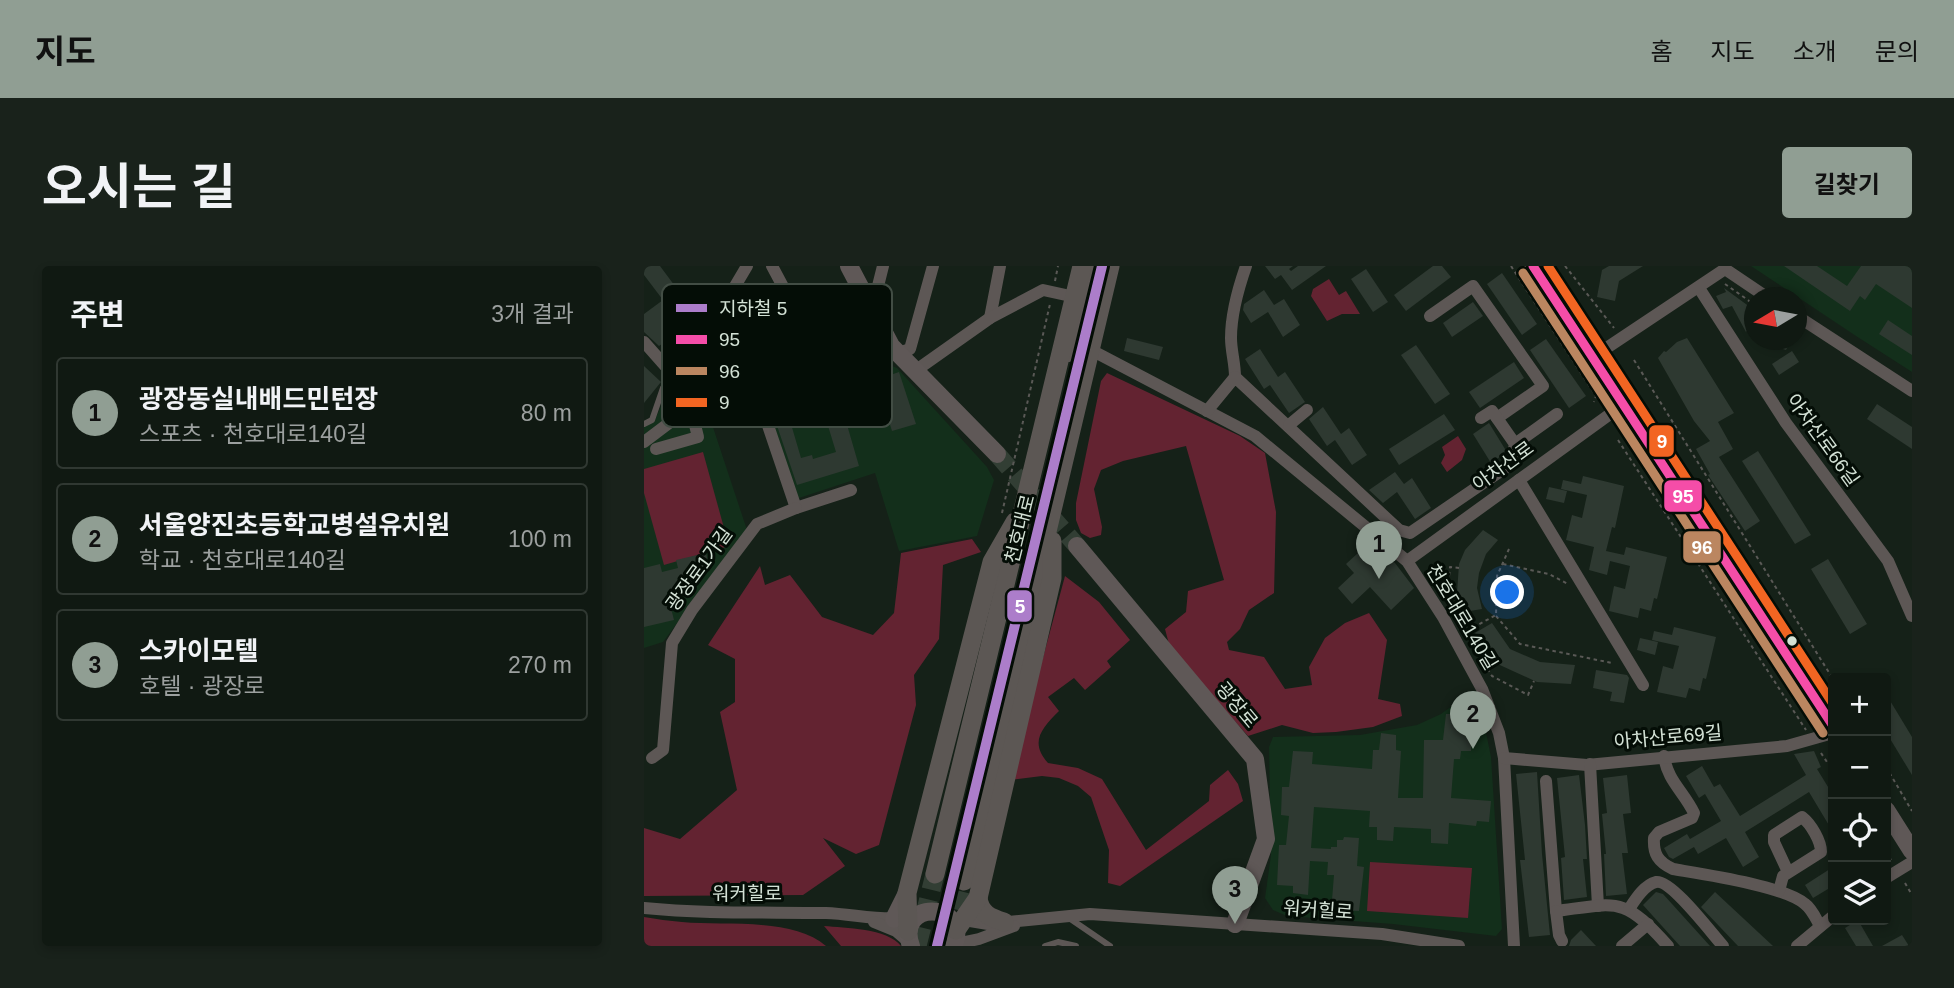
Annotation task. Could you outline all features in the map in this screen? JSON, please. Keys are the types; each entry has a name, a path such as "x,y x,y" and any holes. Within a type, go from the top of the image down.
{"main road":[{"name":"천호대로","path":"935,874 1082,266"},
{"name":"천호대로","path":"964,881 1110,266"},
{"path":"908,929 907,893 992,562 1027,499"},
{"path":"1004,922 989,917 979,905 978,898 1052,578 1052,503"},
{"path":"955,931 978,898"}],"street":[{"path":"736,284 747,266"},
{"path":"772,266 782,284"},
{"path":"849,266 858,284"},
{"path":"879,284 883,266"},
{"path":"892,351 910,349 933,266"},
{"path":"989,318 1000,266"},
{"path":"1207,411 1235,377 1236,362 1231,339 1237,291 1246,266"},
{"path":"1534,266 1828,718"},
{"path":"1593,357 1726,268 1753,287"},
{"path":"1430,316 1473,286 1543,386 1497,418"},
{"name":"아차산로66길","path":"1699,288 1786,424 1888,561 1912,616"},
{"path":"915,371 989,318 1044,290 1075,297"},
{"path":"1807,323 1912,391"},
{"path":"644,342 662,362"},
{"path":"892,345 997,454"},
{"name":"천호대로140길","path":"1091,350 1255,436 1406,561 1443,617 1482,690 1499,733 1504,758 1514,946"},
{"path":"1235,377 1399,530 1410,533 1511,464 1515,444 1557,414"},
{"name":"아차산로","path":"1406,561 1625,404"},
{"path":"1289,425 1307,410"},
{"path":"1481,418 1492,411 1515,444"},
{"path":"650,446 667,427"},
{"path":"650,446 698,436 696,427"},
{"path":"769,427 796,508"},
{"path":"1519,480 1643,685"},
{"name":"광장로1가길","path":"652,758 663,750 672,643 692,610 757,524 851,490"},
{"name":"광장로","path":"1077,547 1255,759 1266,839 1235,924"},
{"name":"아차산로69길","path":"1504,758 1590,764 1787,746 1828,734"},
{"path":"1664,756 1672,782 1689,802 1694,813 1692,818 1660,832 1654,838 1657,858 1662,864 1673,869 1797,897 1808,905 1821,926"},
{"path":"1590,764 1598,905"},
{"path":"1546,781 1556,911 1562,941"},
{"path":"1891,818 1912,851"},
{"path":"1891,875 1912,862"},
{"path":"1779,891 1780,880 1788,872"},
{"path":"1629,909 1648,887 1655,882 1661,882 1675,890 1723,946"},
{"path":"1556,911 1598,905 1620,906 1635,912 1668,946"},
{"name":"워커힐로","path":"644,908 685,912 851,915 908,929"},
{"path":"908,929 929,911 935,911 955,931"},
{"name":"워커힐로","path":"955,931 1048,916 1090,914 1382,934 1459,946"},
{"name":"워커힐로","path":"851,915 896,931 908,929"},
{"name":"워커힐로","path":"955,931 979,939 1048,916"},
{"path":"1797,946 1828,920"},
{"path":"1622,946 1648,924"}],"lane":[{"path":"1067,366 1093,266"},
{"path":"1034,468 1063,379"},
{"path":"644,424 653,420 662,391"},
{"path":"1065,915 1110,946"},
{"path":"1045,946 1058,942 1076,946"}],"path":[{"path":"1001,515 1058,266"},
{"path":"1511,266 1596,396 1594,402"},
{"path":"1565,266 1615,328"},
{"path":"1634,360 1829,673"},
{"path":"1618,440 1807,732"},
{"path":"1509,549 1497,576 1496,615 1520,644 1612,663"},
{"path":"1502,564 1549,574 1587,593"},
{"path":"1459,568 1450,567 1447,596 1492,676 1528,695 1534,681"},
{"path":"1457,637 1496,615"},
{"path":"1821,753 1828,764"},
{"path":"1891,775 1912,811"},
{"path":"1905,883 1912,894"}],"shaded area":[{"path":"1751,266 1912,266 1912,372 1807,303 1807,287 1782,287"},
{"path":"1329,279 1339,295 1346,291 1360,314 1342,314 1327,321 1311,296 1313,289"},
{"path":"892,366 897,368 987,467 994,480 977,536 899,551 875,473 796,499 772,427 892,427"},
{"path":"1107,373 1240,436 1265,453 1276,512 1274,593 1249,610 1240,629 1227,642 1229,650 1264,657 1285,689 1312,685 1309,667 1325,638 1345,623 1369,613 1387,640 1378,699 1400,704 1402,716 1373,727 1336,732 1313,733 1282,725 1248,736 1170,648 1165,629 1186,612 1188,591 1224,580 1186,446 1123,461 1101,470 1094,489 1102,527 1101,535 1090,538 1081,533 1076,520 1076,503 1101,381"},
{"path":"662,404 662,427 713,427 747,530 663,642 644,648 644,427 654,422"},
{"path":"1458,436 1466,449 1462,460 1447,472 1441,463 1445,455 1442,447"},
{"path":"703,452 729,546 664,565 644,493 644,469"},
{"path":"972,539 981,552 943,565 939,639 914,675 916,705 879,845 856,854 823,838 845,866 803,895 644,896 644,828 680,839 737,790 720,712 735,702 735,659 708,645 760,566 765,585 790,575 822,617 873,635 894,613 901,553"},
{"path":"1065,576 1099,602 1130,640 1107,661 1111,667 1085,690 1074,678 1048,697 1059,711 1047,723 1040,736 1039,748 1048,763 1078,768 1102,779 1146,850 1209,801 1210,785 1228,770 1238,784 1243,801 1120,886 1108,883 1109,850 1091,797 1078,786 1059,778 1042,776 1010,780"},
{"path":"1467,695 1476,696 1480,703 1491,757 1502,929 1496,936 1393,924 1287,916 1273,910 1265,898 1271,855 1269,747 1273,737 1360,735 1417,725 1441,714"},
{"path":"1370,862 1472,868 1468,918 1367,911"},
{"path":"644,917 682,922 777,927 812,937 826,946 644,946"},
{"path":"824,926 876,932 895,940 901,946 841,946"}],"building":[{"path":"644,266 660,266 673,284 662,284 662,299 644,275"},
{"path":"1265,266 1293,266 1289,269 1291,271 1298,266 1326,266 1292,290 1281,275 1275,279"},
{"path":"1433,266 1442,266 1451,277 1406,311 1394,295"},
{"path":"1609,266 1643,266 1619,281 1615,301 1597,297 1602,270"},
{"path":"1784,266 1817,266 1847,286 1861,266 1912,266 1912,308 1876,284 1865,300 1860,296 1850,311"},
{"path":"1366,269 1388,302 1373,312 1351,279"},
{"path":"1502,273 1537,324 1522,335 1487,284"},
{"path":"1724,288 1744,303 1744,328 1732,306 1723,309 1716,296 1726,292"},
{"path":"1264,290 1274,305 1284,299 1300,325 1283,337 1268,312 1251,323 1243,310 1244,304"},
{"path":"662,301 662,344 659,346 644,332 644,314"},
{"path":"1473,302 1483,316 1452,337 1443,323"},
{"path":"1888,320 1912,336 1912,355 1879,334"},
{"path":"1127,338 1163,347 1159,360 1124,351"},
{"path":"1687,338 1734,413 1718,422 1733,449 1719,457 1760,521 1745,531 1708,475 1710,474 1696,449 1710,441 1694,421 1658,358 1677,342"},
{"path":"1546,339 1586,396 1569,408 1530,350"},
{"path":"1416,345 1450,394 1435,404 1401,355"},
{"path":"1260,349 1278,377 1285,372 1305,402 1289,413 1270,385 1264,389 1245,359"},
{"path":"1792,351 1799,362 1779,375 1772,364"},
{"path":"1514,362 1524,378 1480,408 1469,392"},
{"path":"644,366 661,382 644,403"},
{"path":"899,372 916,424 892,431 891,427 892,374"},
{"path":"1877,404 1912,427 1912,449 1867,419"},
{"path":"1323,407 1341,434 1349,428 1367,455 1352,465 1335,440 1327,446 1309,419"},
{"path":"1444,414 1455,430 1399,465 1389,449"},
{"path":"1489,423 1505,449 1504,454 1491,463 1473,434"},
{"path":"777,427 792,427 801,458 812,455 813,459 836,452 828,427 848,427 859,466 797,485"},
{"path":"1758,451 1811,535 1795,544 1742,461"},
{"path":"1395,472 1404,484 1412,478 1431,508 1415,519 1397,492 1383,503 1369,490"},
{"path":"1583,476 1624,486 1615,528 1612,527 1606,551 1624,555 1626,547 1667,557 1657,599 1654,598 1651,611 1640,608 1638,618 1609,611 1614,586 1625,589 1630,566 1610,561 1607,575 1589,570 1594,547 1566,540 1572,515 1582,518 1587,495 1561,489 1563,480 1581,484"},
{"path":"1549,487 1567,491 1564,503 1546,499"},
{"path":"1483,530 1498,540 1486,554 1479,573 1477,588 1482,609 1464,612 1457,593 1459,564 1465,550"},
{"path":"1370,542 1395,563 1414,588 1391,610 1370,587 1352,604 1338,588 1354,573 1346,564"},
{"path":"706,553 710,569 702,571 692,589 667,592 674,620 644,627 644,568 660,564 662,572 678,568 676,560"},
{"path":"1828,559 1867,624 1850,634 1811,569"},
{"path":"1492,623 1510,649 1540,662 1575,665 1571,684 1537,682 1491,661 1475,633"},
{"path":"1674,627 1716,637 1706,679 1703,678 1700,691 1689,688 1686,698 1657,692 1663,666 1673,669 1679,646 1652,640 1654,631 1672,635"},
{"path":"1640,638 1658,642 1655,655 1637,650"},
{"path":"1596,670 1627,675 1629,678 1624,703 1610,701 1612,692 1593,688"},
{"path":"1473,698 1477,700 1481,711 1481,725 1471,741 1471,751 1461,751 1460,759 1454,759 1451,798 1491,801 1489,822 1477,821 1476,826 1449,823 1448,844 1431,843 1431,829 1394,827 1393,841 1377,840 1377,827 1369,827 1370,811 1314,807 1311,848 1331,849 1337,847 1337,840 1343,840 1344,837 1359,838 1357,866 1364,867 1359,911 1337,910 1337,901 1332,900 1334,875 1327,875 1328,862 1310,861 1308,895 1293,893 1293,886 1277,885 1279,845 1286,845 1289,816 1281,815 1282,787 1289,787 1293,751 1313,752 1312,764 1372,769 1373,750 1379,750 1381,733 1396,735 1396,750 1401,751 1398,798 1423,798 1424,740 1443,740 1446,714 1458,714 1464,702"},
{"path":"1891,702 1912,737 1912,775 1891,740"},
{"path":"1814,751 1821,767 1817,769 1828,787 1828,824 1809,792 1745,832 1759,857 1743,867 1726,838 1698,854 1694,847 1673,859 1669,857 1664,848 1687,834 1690,839 1721,821 1705,794 1699,798 1686,776 1702,766 1714,787 1720,784 1740,816 1806,775 1794,754"},
{"path":"1537,772 1550,935 1529,937 1520,860 1525,860 1516,774"},
{"path":"1579,775 1585,825 1587,859 1583,859 1587,897 1564,900 1561,858 1565,857 1557,778"},
{"path":"1627,775 1631,813 1623,814 1628,853 1622,853 1627,894 1606,896 1602,814 1607,813 1603,778"},
{"path":"1828,870 1828,889 1813,898 1805,885"},
{"path":"1656,892 1663,894 1710,946 1680,946 1643,905"},
{"path":"1715,892 1773,946 1738,946 1701,907"},
{"path":"1861,925 1873,946 1856,946 1845,928"},
{"path":"1581,930 1596,946 1569,946"},
{"path":"1902,935 1909,946 1882,946"}],"tunnel":[{"path":"997,454 1077,546"},
{"path":"917,946 935,874"},
{"path":"950,938 964,881"}],"metro line":[{"name":"5","path":"937,946 1102,266"}],"transit line":[{"name":"95","path":"1533,266 1828,718"},
{"name":"9","path":"1548,266 1828,696"},
{"name":"96","path":"1523,273 1823,733"}],"place":[{"name":"광장동실내배드민턴장","path":"1379,579"},
{"name":"서울양진초등학교병설유치원","path":"1473,749"},
{"name":"스카이모텔","path":"1235,924"}]}
